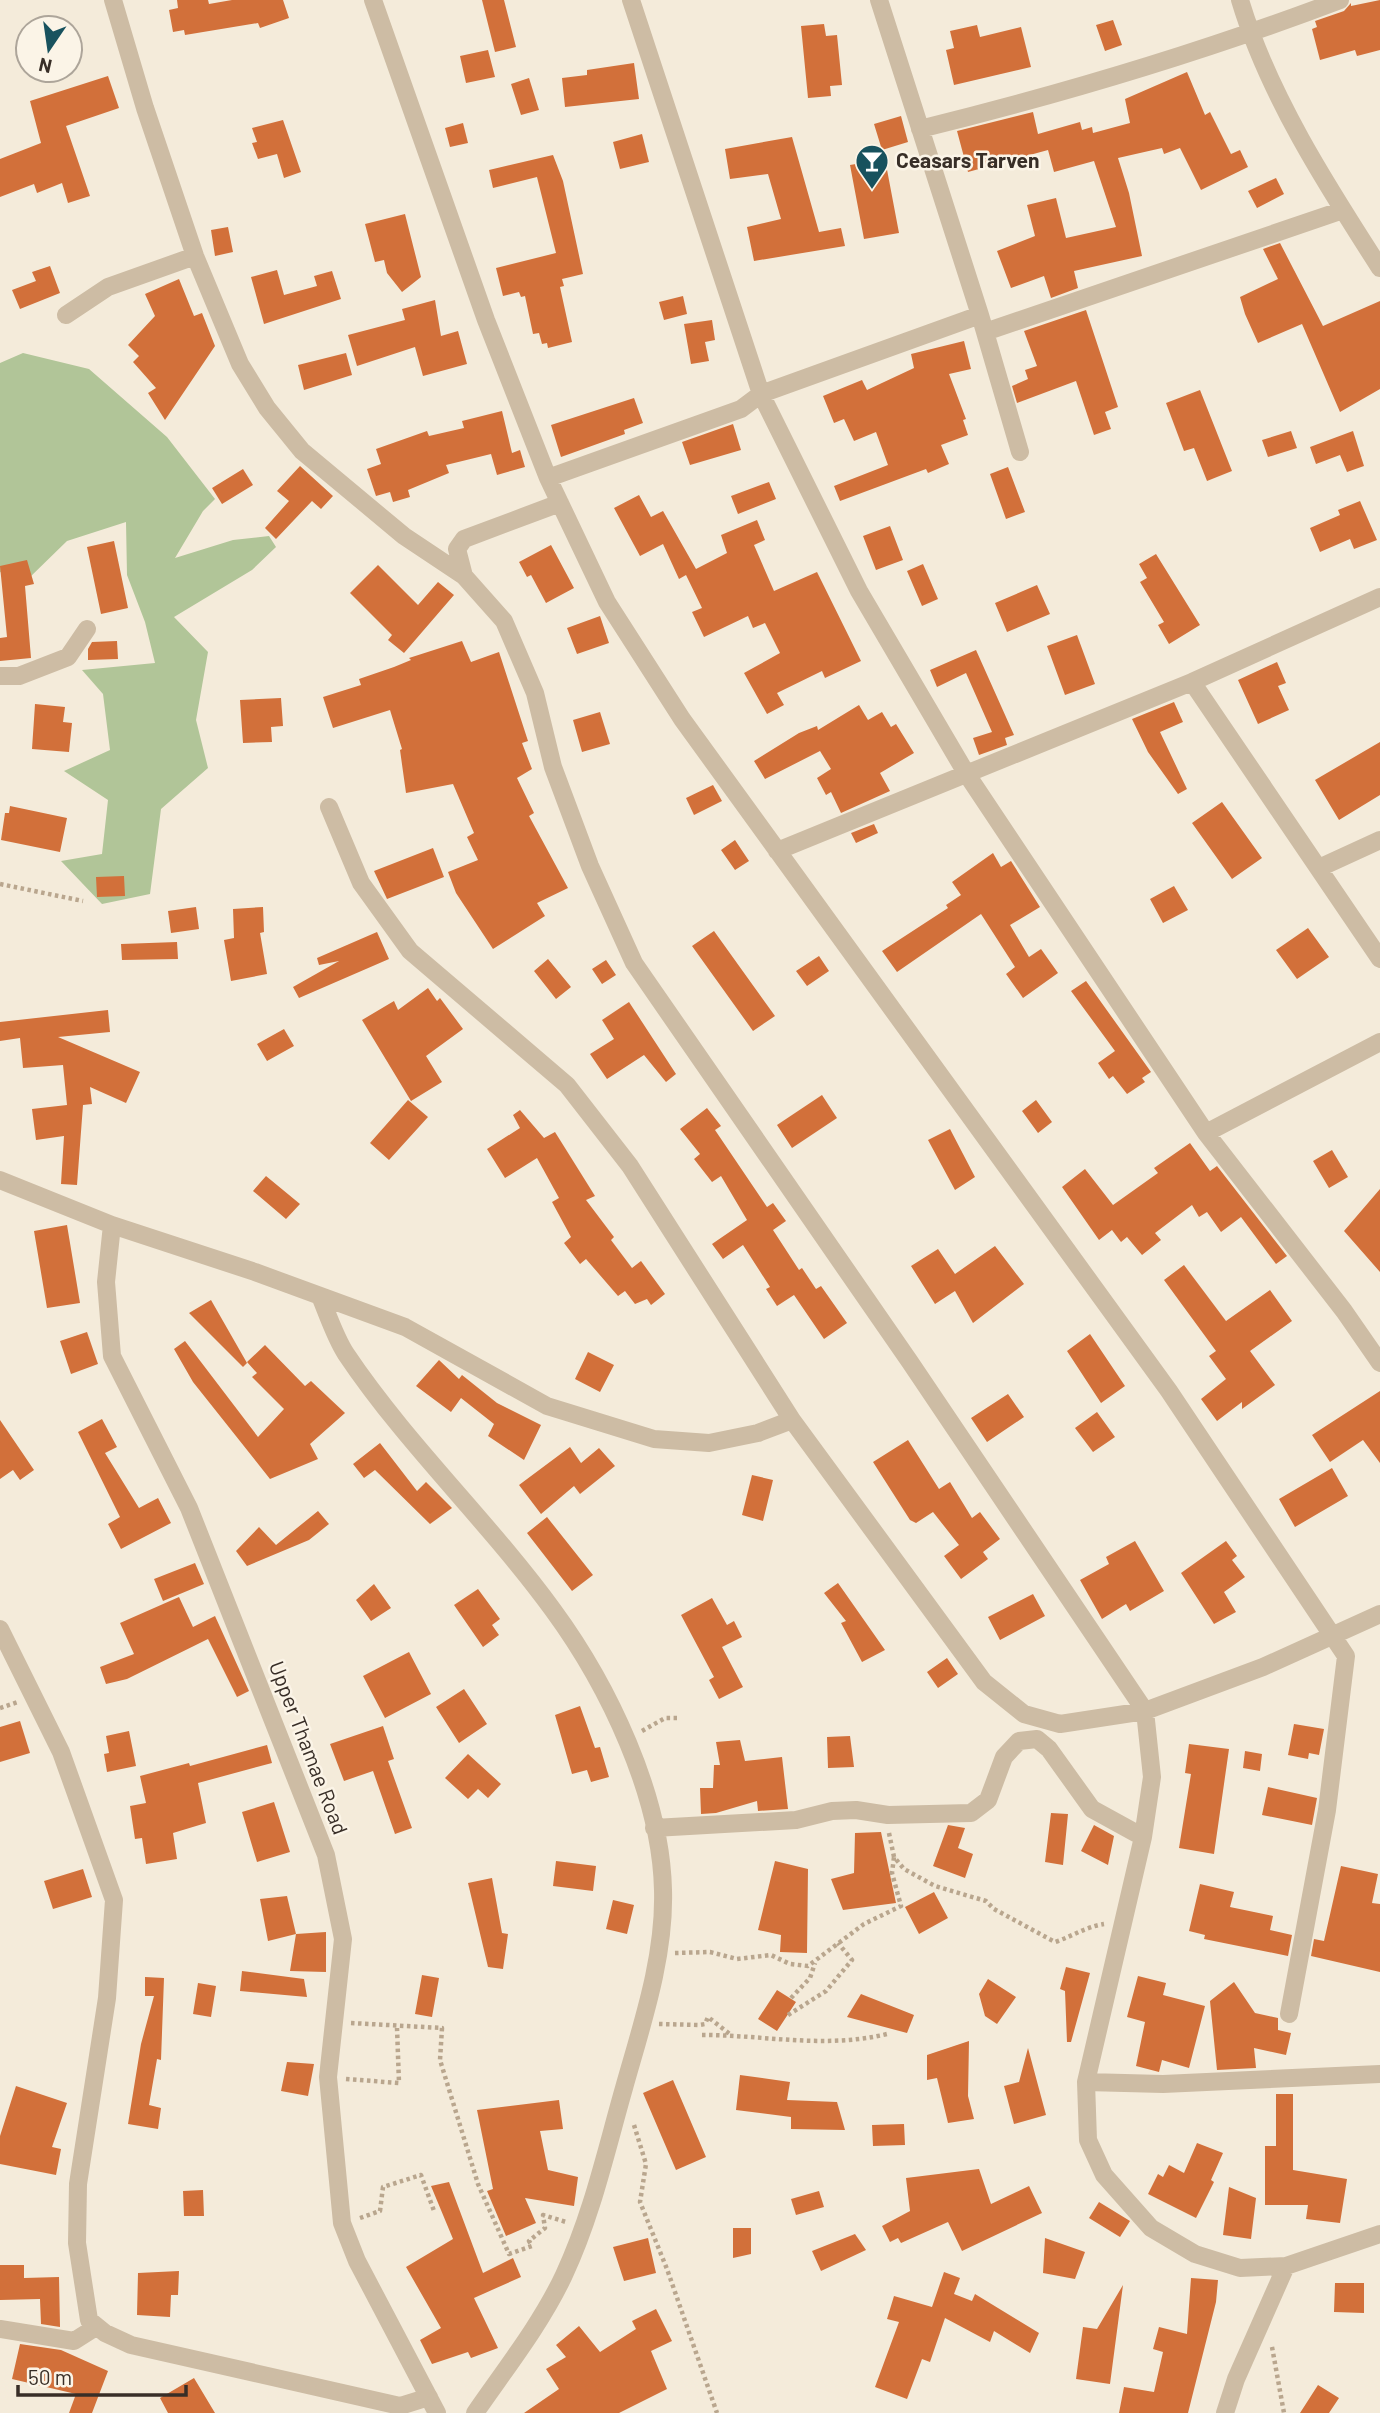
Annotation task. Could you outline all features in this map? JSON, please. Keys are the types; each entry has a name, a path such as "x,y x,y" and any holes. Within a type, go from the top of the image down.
{"street":[{"path":"113,0 145,108 195,256 240,364 267,408 302,451 404,536 464,576 504,621 535,692 558,780 590,866 634,963 910,1362 1144,1711 1152,1777 1143,1837 1086,2082 1088,2140 1104,2175 1151,2228 1195,2254 1240,2268 1286,2266 1380,2234"},
{"path":"373,0 486,320 548,478 607,603 682,719 1169,1391 1346,1656 1327,1810 1289,2014"},
{"path":"631,0 761,394 859,591 966,773 1206,1133 1344,1311 1380,1363"},
{"path":"878,0 983,323 1020,452"},
{"path":"1240,0 1250,34 1312,158 1380,268"},
{"path":"920,129 1015,106 1250,34 1340,0"},
{"path":"548,478 741,409 761,394 1343,209"},
{"path":"66,315 108,287 195,256"},
{"path":"464,576 457,550 464,539 560,503"},
{"path":"777,851 1192,682 1380,597"},
{"path":"0,676 19,676 68,657 87,629"},
{"path":"1192,682 1380,959"},
{"path":"329,807 361,883 410,951 568,1085 630,1166 792,1420 984,1682 1024,1714 1060,1724 1144,1711 1263,1667 1380,1614"},
{"path":"1319,869 1380,840"},
{"path":"1206,1133 1380,1042"},
{"path":"0,1180 112,1225 405,1328 547,1406 654,1439 709,1443 758,1433 792,1420"},
{"name":"Upper Thamae Road","path":"112,1225 106,1282 112,1356 189,1508 326,1855 343,1939 328,2077 342,2223 357,2261 433,2405"},
{"path":"320,1296 345,1352 458,1497 552,1609 592,1668 626,1739 654,1828 663,1889 658,1952 642,2024 584,2229 563,2277 534,2326 475,2413"},
{"path":"0,1629 61,1752 114,1900 107,1998 78,2184 77,2242 89,2320 96,2327 131,2345 400,2406 433,2405"},
{"path":"654,1828 796,1820 832,1811 856,1810 888,1815 971,1813 988,1800 1004,1756 1019,1741 1037,1739 1049,1749 1092,1809 1143,1837"},
{"path":"1086,2082 1163,2084 1380,2074"},
{"path":"1225,2413 1286,2266"},
{"path":"0,2329 74,2341 96,2327"}],"path":[{"path":"0,884 83,901"},
{"path":"626,1739 665,1718 677,1718"},
{"path":"658,1952 709,1952 737,1959 771,1955 790,1964 808,1966 815,1962 864,1924 901,1906 892,1873 894,1857 888,1815"},
{"path":"894,1857 904,1870 934,1886 986,1901 994,1909 1055,1942 1072,1937 1085,1927 1122,1921"},
{"path":"788,2015 826,1991 852,1960 838,1943"},
{"path":"791,1998 810,1978 815,1962"},
{"path":"642,2024 699,2025 705,2024 708,2018 734,2038"},
{"path":"332,2021 397,2028 442,2028 440,2060 478,2184 509,2254 532,2246 529,2241 545,2228 543,2215 584,2229"},
{"path":"328,2077 399,2083 397,2028"},
{"path":"702,2035 805,2042 887,2034"},
{"path":"623,2091 646,2164 640,2202 667,2269 717,2413"},
{"path":"342,2223 380,2211 383,2187 421,2175 434,2211"},
{"path":"1265,2315 1284,2413"}],"green space":[{"path":"23,353 89,369 167,437 215,499 203,511 175,558 233,540 269,536 276,547 252,570 174,617 208,652 196,720 208,768 161,809 150,894 102,904 61,861 102,854 108,800 64,771 110,750 103,694 82,670 155,663 145,622 127,575 126,522 67,541 27,580 0,572 0,363"}],"building":[{"path":"177,0 208,0 209,4 232,0 283,0 289,18 260,28 258,23 185,35 184,30 173,32 169,10 178,8"},
{"path":"482,0 504,0 516,47 495,52"},
{"path":"1380,0 1380,50 1357,56 1355,50 1320,60 1312,29 1317,27 1315,21 1344,11 1351,3 1351,6"},
{"path":"1113,20 1122,45 1105,51 1096,25"},
{"path":"824,24 826,36 837,35 842,85 830,86 831,96 808,98 801,26"},
{"path":"977,25 980,37 1021,27 1031,67 954,85 946,50 954,48 950,31"},
{"path":"488,50 495,77 466,83 460,56"},
{"path":"634,63 639,99 565,107 562,78 587,75 587,70"},
{"path":"1187,72 1205,115 1210,112 1231,154 1240,150 1248,167 1201,190 1180,148 1164,154 1162,148 1118,158 1129,193 1142,256 1074,271 1078,288 1051,298 1044,276 1011,288 997,251 1035,236 1027,205 1056,198 1066,238 1116,227 1094,161 1054,172 1048,150 968,172 957,131 1033,112 1038,134 1080,122 1082,130 1092,127 1093,133 1130,123 1125,99"},
{"path":"108,76 119,108 66,126 90,196 68,203 62,183 37,193 34,184 0,197 0,159 41,143 30,101"},
{"path":"529,78 539,110 521,115 511,84"},
{"path":"901,116 908,142 882,150 874,124"},
{"path":"283,120 301,172 284,178 277,154 258,159 252,143 257,142 252,128"},
{"path":"463,123 468,143 450,147 445,128"},
{"path":"642,134 649,162 620,169 613,142"},
{"path":"792,137 819,232 841,228 845,246 754,261 747,227 781,219 768,174 730,179 725,149"},
{"path":"553,155 563,181 583,274 562,279 564,286 560,287 572,342 548,348 547,343 542,344 539,333 533,334 525,296 521,297 519,292 503,296 496,268 556,253 537,177 493,188 489,170"},
{"path":"885,159 899,233 864,239 850,165"},
{"path":"1276,178 1284,194 1257,208 1248,191"},
{"path":"405,214 421,277 402,292 387,273 384,260 375,262 365,224"},
{"path":"228,227 233,252 215,256 211,230"},
{"path":"1280,243 1323,326 1380,301 1380,389 1340,412 1302,324 1258,343 1245,314 1240,297 1278,279 1263,249"},
{"path":"50,266 60,293 20,309 12,290 36,281 32,272"},
{"path":"277,270 284,295 317,286 314,276 332,271 341,299 264,324 251,277"},
{"path":"179,279 194,316 202,313 215,346 165,420 148,393 156,388 133,362 139,356 128,345 155,316 145,294"},
{"path":"683,296 687,314 664,320 659,302"},
{"path":"435,300 441,336 458,331 467,364 423,376 415,347 357,366 348,335 405,320 402,309"},
{"path":"1086,310 1118,407 1105,412 1111,429 1094,435 1076,381 1017,403 1012,386 1028,379 1025,370 1037,366 1024,331"},
{"path":"712,320 715,340 705,342 709,361 691,364 684,324"},
{"path":"964,341 971,369 949,374 966,419 963,420 968,435 941,445 949,464 928,473 926,469 840,501 834,486 888,465 876,432 854,441 844,419 834,423 823,396 862,380 867,390 914,368 911,354"},
{"path":"346,353 352,375 304,390 298,365"},
{"path":"1200,390 1232,471 1207,481 1194,448 1184,451 1166,403"},
{"path":"634,398 643,423 624,430 625,434 561,457 551,425"},
{"path":"502,411 512,453 520,450 525,467 497,475 491,454 446,465 449,473 408,490 410,497 393,502 390,492 376,496 367,469 381,464 376,449 427,431 429,436 464,428 462,421"},
{"path":"733,424 741,450 690,465 682,442"},
{"path":"1291,431 1297,448 1268,457 1262,440"},
{"path":"1353,431 1364,466 1347,472 1340,455 1316,464 1310,447"},
{"path":"300,466 333,496 321,509 312,501 276,539 265,528 289,501 277,491"},
{"path":"1008,467 1025,512 1006,519 990,474"},
{"path":"243,469 253,485 222,504 212,488"},
{"path":"769,482 776,499 738,514 731,496"},
{"path":"639,495 651,517 663,511 696,569 727,553 721,535 757,520 765,540 754,545 774,591 817,572 861,661 825,678 822,671 777,693 784,705 767,714 744,673 780,653 765,623 753,628 748,616 704,637 692,612 702,608 686,575 679,579 663,544 640,556 614,508"},
{"path":"1360,501 1377,540 1354,549 1350,539 1320,552 1310,528 1340,515 1338,510"},
{"path":"890,526 903,560 876,570 863,536"},
{"path":"114,541 128,608 101,614 87,547"},
{"path":"551,545 574,588 546,603 531,575 527,577 519,562"},
{"path":"1156,554 1200,625 1169,644 1158,625 1164,622 1140,582 1147,578 1139,564"},
{"path":"27,560 34,584 25,586 31,658 0,661 0,638 7,637 0,566"},
{"path":"923,564 938,599 922,606 907,571"},
{"path":"378,565 418,605 438,582 454,595 404,653 388,640 392,635 350,593"},
{"path":"1037,585 1050,614 1007,632 995,603"},
{"path":"600,616 609,643 577,654 567,628"},
{"path":"1077,635 1095,684 1065,695 1047,646"},
{"path":"117,641 118,659 88,660 88,649 92,642"},
{"path":"462,641 471,662 499,652 528,741 522,743 532,769 517,778 534,813 529,816 568,888 537,903 545,916 493,949 456,893 448,872 478,860 467,837 474,833 453,784 406,793 402,749 390,710 333,728 323,697 361,685 359,679 411,660 409,658"},
{"path":"976,650 1014,735 1005,738 1007,745 979,755 973,738 992,732 966,673 937,687 930,670"},
{"path":"1277,662 1286,683 1278,686 1289,710 1258,724 1238,680"},
{"path":"281,698 283,726 271,727 272,742 243,743 240,700"},
{"path":"1174,702 1183,722 1160,732 1187,789 1178,794 1148,752 1132,719"},
{"path":"35,704 65,707 63,722 72,723 69,752 32,749"},
{"path":"859,705 868,720 882,712 891,727 896,724 914,753 880,773 890,791 841,813 831,792 826,795 817,778 831,769 820,751 765,779 754,761 799,733 817,726 818,730"},
{"path":"600,712 610,744 582,752 573,720"},
{"path":"1380,742 1380,795 1339,820 1315,780"},
{"path":"713,785 722,801 694,815 686,798"},
{"path":"1222,802 1262,858 1232,879 1192,823"},
{"path":"10,806 67,818 60,852 1,840 5,813 9,813"},
{"path":"874,824 878,833 856,843 851,833"},
{"path":"735,840 749,861 735,870 721,850"},
{"path":"433,848 444,877 387,899 374,871"},
{"path":"993,853 1001,867 1011,861 1040,907 1010,925 1029,957 1041,949 1058,973 1023,998 1006,974 1015,967 981,914 897,972 882,951 948,908 946,905 961,895 952,882"},
{"path":"124,876 125,896 97,897 96,877"},
{"path":"1174,886 1188,910 1163,923 1150,899"},
{"path":"196,907 199,929 171,933 168,911"},
{"path":"263,907 264,932 260,933 267,974 231,981 224,940 234,938 233,909"},
{"path":"1308,928 1329,957 1297,979 1276,950"},
{"path":"714,931 775,1016 753,1031 692,946"},
{"path":"377,932 389,959 299,998 293,987 339,961 319,965 317,958"},
{"path":"177,942 178,959 122,960 121,944"},
{"path":"819,956 829,971 807,986 796,971"},
{"path":"548,959 571,987 556,999 534,971"},
{"path":"606,960 616,975 602,984 592,969"},
{"path":"1086,981 1151,1072 1142,1078 1145,1082 1127,1094 1113,1076 1109,1079 1098,1063 1115,1051 1071,991"},
{"path":"428,988 437,1001 440,998 463,1029 426,1056 442,1082 411,1101 362,1020 394,1001 398,1010"},
{"path":"629,1002 676,1074 666,1082 644,1055 607,1079 590,1054 614,1039 602,1020"},
{"path":"108,1010 110,1032 58,1037 140,1072 126,1103 90,1087 92,1104 83,1105 77,1185 61,1184 64,1136 36,1140 32,1109 67,1105 63,1065 23,1068 20,1038 0,1041 0,1022"},
{"path":"284,1029 294,1046 267,1061 257,1044"},
{"path":"822,1095 837,1118 792,1148 777,1125"},
{"path":"408,1100 428,1117 389,1160 370,1143"},
{"path":"1036,1100 1052,1122 1038,1133 1022,1111"},
{"path":"707,1108 721,1126 715,1130 767,1207 773,1203 786,1221 773,1230 799,1270 802,1268 816,1289 821,1286 847,1323 824,1339 794,1295 777,1306 766,1289 770,1287 743,1245 723,1259 712,1244 747,1220 721,1176 712,1182 694,1159 700,1154 680,1129"},
{"path":"520,1110 544,1138 555,1132 595,1196 586,1200 614,1237 611,1240 632,1268 641,1261 665,1294 651,1305 647,1299 635,1304 625,1291 618,1296 586,1259 580,1264 564,1243 571,1237 552,1202 559,1198 537,1158 505,1178 487,1149 520,1128 513,1115"},
{"path":"950,1129 975,1177 955,1190 928,1140"},
{"path":"1190,1143 1210,1171 1217,1166 1287,1256 1276,1264 1241,1217 1221,1232 1207,1212 1199,1217 1192,1205 1155,1233 1161,1240 1142,1255 1127,1237 1121,1242 1112,1230 1099,1240 1062,1187 1085,1169 1113,1205 1158,1173 1154,1168"},
{"path":"1332,1150 1348,1177 1329,1188 1313,1161"},
{"path":"266,1176 300,1204 286,1219 253,1191"},
{"path":"1380,1189 1380,1272 1344,1231"},
{"path":"67,1225 80,1303 47,1308 34,1231"},
{"path":"995,1246 1024,1284 973,1323 955,1291 935,1304 911,1266 938,1249 955,1274"},
{"path":"1184,1265 1226,1321 1270,1290 1292,1321 1250,1351 1275,1385 1242,1409 1242,1402 1217,1421 1201,1399 1226,1379 1209,1356 1216,1351 1164,1280"},
{"path":"211,1300 247,1363 243,1367 189,1313"},
{"path":"87,1332 98,1364 71,1374 60,1341"},
{"path":"1090,1334 1125,1386 1101,1403 1067,1351"},
{"path":"185,1341 258,1437 284,1409 252,1377 257,1373 247,1362 265,1345 305,1386 311,1381 345,1413 310,1444 318,1459 270,1479 193,1382 174,1349"},
{"path":"588,1352 614,1365 600,1392 575,1379"},
{"path":"439,1360 459,1379 462,1375 497,1403 541,1425 524,1460 488,1436 494,1424 461,1398 451,1412 416,1386"},
{"path":"1380,1391 1380,1463 1363,1440 1330,1462 1312,1435"},
{"path":"1008,1394 1024,1417 987,1442 971,1418"},
{"path":"1097,1412 1115,1437 1093,1452 1075,1428"},
{"path":"102,1419 117,1447 105,1453 139,1508 158,1498 171,1523 121,1549 108,1524 120,1517 78,1432"},
{"path":"0,1420 34,1470 20,1480 13,1470 0,1479"},
{"path":"908,1440 939,1489 950,1482 972,1518 980,1512 1000,1539 983,1552 988,1559 961,1579 944,1556 959,1545 933,1512 916,1523 910,1520 873,1462"},
{"path":"380,1443 417,1491 426,1482 452,1508 430,1524 375,1470 364,1478 353,1464"},
{"path":"570,1447 581,1463 599,1448 615,1466 580,1494 574,1486 541,1514 519,1485"},
{"path":"1332,1468 1348,1496 1295,1527 1279,1499"},
{"path":"752,1475 773,1480 763,1521 742,1515"},
{"path":"318,1511 329,1524 309,1540 247,1566 236,1551 259,1527 276,1545"},
{"path":"547,1517 593,1575 572,1591 527,1533"},
{"path":"1135,1541 1164,1591 1130,1611 1126,1604 1102,1619 1080,1580 1109,1564 1106,1557"},
{"path":"1226,1541 1237,1556 1232,1560 1245,1577 1224,1592 1236,1612 1214,1624 1181,1573"},
{"path":"195,1563 204,1584 163,1601 154,1579"},
{"path":"838,1583 885,1650 862,1662 841,1623 846,1621 824,1593"},
{"path":"374,1584 391,1608 371,1621 356,1600"},
{"path":"478,1589 500,1619 492,1625 499,1635 483,1647 454,1605"},
{"path":"1033,1594 1045,1616 1000,1640 988,1617"},
{"path":"179,1597 193,1627 215,1616 249,1691 237,1697 208,1639 127,1679 106,1684 100,1667 134,1654 120,1623"},
{"path":"712,1598 727,1625 734,1621 742,1637 722,1647 743,1687 719,1699 709,1680 714,1677 681,1615"},
{"path":"409,1652 431,1694 385,1718 363,1676"},
{"path":"947,1658 958,1674 938,1688 927,1672"},
{"path":"464,1689 487,1724 459,1743 436,1707"},
{"path":"580,1706 595,1748 600,1747 609,1777 591,1782 587,1770 572,1774 555,1715"},
{"path":"20,1721 30,1753 0,1762 0,1727"},
{"path":"1294,1724 1324,1729 1319,1755 1309,1753 1308,1759 1288,1755"},
{"path":"383,1726 394,1759 388,1761 412,1828 395,1834 373,1771 344,1781 330,1744"},
{"path":"129,1731 136,1766 107,1772 104,1754 109,1753 106,1736"},
{"path":"850,1736 854,1767 828,1768 827,1737"},
{"path":"740,1740 745,1761 782,1757 788,1809 758,1811 757,1801 716,1813 701,1814 700,1788 713,1788 714,1765 720,1765 716,1742"},
{"path":"1189,1744 1229,1749 1214,1854 1179,1848 1191,1774 1185,1773"},
{"path":"267,1745 272,1763 198,1783 206,1823 173,1833 177,1859 146,1864 142,1838 135,1839 130,1806 146,1803 140,1776 189,1763 190,1766"},
{"path":"1245,1751 1262,1754 1260,1771 1243,1768"},
{"path":"468,1754 501,1784 488,1798 478,1789 468,1799 445,1778"},
{"path":"1268,1787 1317,1798 1312,1825 1262,1815"},
{"path":"274,1802 290,1852 257,1862 242,1812"},
{"path":"1051,1813 1068,1814 1063,1865 1045,1862"},
{"path":"948,1825 965,1828 958,1848 973,1854 965,1878 933,1866"},
{"path":"1094,1825 1114,1836 1108,1865 1081,1851"},
{"path":"881,1832 896,1903 843,1910 831,1879 854,1873 855,1833"},
{"path":"556,1861 596,1866 593,1891 553,1886"},
{"path":"775,1861 808,1869 807,1953 780,1952 781,1935 758,1930"},
{"path":"1341,1866 1378,1874 1372,1903 1380,1904 1380,1972 1311,1956 1314,1939 1324,1941"},
{"path":"83,1869 92,1897 53,1909 44,1881"},
{"path":"492,1878 502,1933 508,1934 503,1969 488,1967 468,1883"},
{"path":"1200,1884 1234,1892 1230,1907 1273,1916 1270,1930 1292,1935 1288,1956 1204,1939 1205,1935 1189,1931"},
{"path":"934,1892 948,1918 919,1934 905,1907"},
{"path":"287,1896 296,1934 268,1941 260,1899"},
{"path":"613,1900 634,1905 627,1934 606,1929"},
{"path":"326,1932 326,1972 290,1971 296,1934"},
{"path":"1066,1967 1090,1973 1071,2042 1067,2042 1065,1991 1060,1989"},
{"path":"242,1971 304,1979 307,1997 240,1991"},
{"path":"422,1975 439,1978 432,2017 415,2014"},
{"path":"1138,1976 1166,1983 1163,1995 1205,2006 1189,2068 1162,2060 1159,2072 1136,2066 1145,2022 1127,2017"},
{"path":"145,1977 164,1978 161,2060 157,2059 149,2105 161,2108 158,2129 128,2124 141,2044 154,1996 145,1996"},
{"path":"988,1979 1016,1997 997,2024 985,2016 979,1994"},
{"path":"1234,1982 1255,2013 1278,2018 1278,2030 1291,2033 1286,2055 1254,2048 1256,2068 1217,2070 1210,2001"},
{"path":"198,1983 216,1986 211,2017 193,2014"},
{"path":"777,1990 796,2002 777,2031 758,2019"},
{"path":"861,1994 914,2015 907,2033 847,2017"},
{"path":"969,2041 968,2096 974,2119 948,2123 937,2078 927,2080 927,2055"},
{"path":"1028,2048 1046,2115 1014,2124 1004,2086 1019,2082"},
{"path":"287,2062 314,2064 308,2096 281,2091"},
{"path":"740,2075 790,2082 787,2100 837,2102 845,2130 791,2129 791,2117 736,2110"},
{"path":"673,2080 706,2157 676,2170 643,2093"},
{"path":"16,2086 67,2103 52,2147 61,2149 56,2175 0,2164 0,2136"},
{"path":"1276,2094 1293,2094 1293,2170 1347,2179 1340,2223 1306,2219 1308,2205 1265,2205 1265,2146 1276,2146"},
{"path":"559,2100 563,2129 540,2131 548,2170 578,2177 574,2206 525,2198 536,2223 506,2236 487,2191 493,2189 477,2110"},
{"path":"904,2124 905,2145 873,2146 872,2125"},
{"path":"1197,2143 1223,2153 1211,2180 1214,2182 1196,2218 1148,2194 1158,2174 1163,2177 1169,2165 1184,2173"},
{"path":"979,2169 991,2204 1029,2186 1042,2213 962,2251 948,2222 901,2243 898,2238 890,2242 882,2226 910,2211 906,2178"},
{"path":"449,2182 483,2273 513,2258 521,2277 474,2298 498,2348 471,2358 468,2352 432,2364 420,2340 441,2328 406,2267 453,2239 431,2186"},
{"path":"1229,2187 1256,2198 1251,2239 1223,2235"},
{"path":"203,2190 204,2216 184,2216 183,2191"},
{"path":"819,2191 824,2207 796,2215 791,2199"},
{"path":"1099,2202 1130,2221 1120,2237 1089,2218"},
{"path":"733,2228 751,2228 751,2254 733,2258"},
{"path":"855,2234 866,2250 821,2271 812,2251"},
{"path":"648,2238 656,2273 624,2281 613,2247"},
{"path":"1045,2238 1085,2252 1075,2279 1043,2273"},
{"path":"0,2265 24,2265 24,2278 59,2277 60,2327 41,2324 40,2299 0,2300"},
{"path":"179,2271 178,2295 171,2295 170,2317 137,2315 138,2273"},
{"path":"944,2272 960,2278 954,2294 972,2301 975,2294 1039,2333 1030,2353 994,2331 990,2342 945,2318 930,2362 922,2359 907,2399 875,2387 899,2322 887,2319 894,2296 932,2307"},
{"path":"1191,2278 1218,2280 1216,2302 1188,2413 1119,2413 1124,2387 1154,2392 1163,2352 1153,2349 1159,2327 1187,2334"},
{"path":"1335,2283 1364,2283 1364,2313 1334,2312"},
{"path":"1123,2285 1110,2384 1076,2379 1083,2327 1097,2329"},
{"path":"656,2309 672,2341 651,2351 667,2389 619,2413 524,2413 559,2389 546,2369 566,2357 556,2345 579,2326 600,2352 636,2329 632,2321"},
{"path":"20,2344 61,2350 108,2371 92,2413 69,2413 76,2394 12,2379"},
{"path":"194,2378 215,2413 168,2413 160,2398"},
{"path":"1318,2385 1339,2398 1329,2413 1300,2413"}],"place":[{"name":"Ceasars Tarven","path":"872,191"}]}
